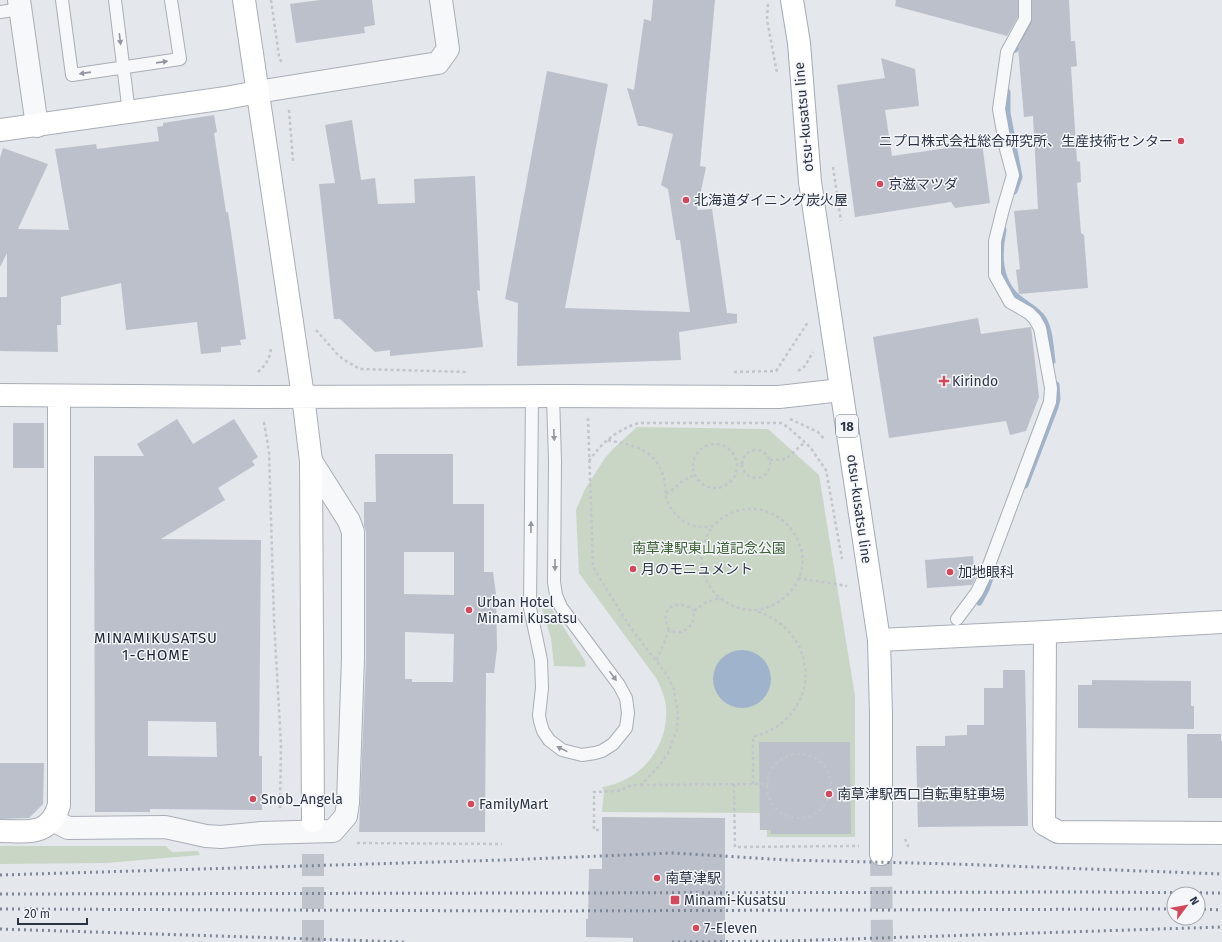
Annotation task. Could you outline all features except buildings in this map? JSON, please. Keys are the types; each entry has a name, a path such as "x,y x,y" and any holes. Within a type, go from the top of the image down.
{"street":[{"path":"244,0 304,396 311,461 313,820"},
{"path":"0,130 129,113 438,63 448,50 441,0"},
{"name":"otsu-kusatsu line","path":"792,0 799,44 810,182 879,640 881,715 881,854"},
{"path":"13,7 37,126"},
{"path":"0,395 260,397 779,397 841,390"},
{"path":"0,831 40,830 53,820 59,805 59,396"},
{"path":"53,820 68,828 165,827 206,836 221,837 261,832 333,831 346,816 348,803 353,658 353,532 349,521 311,461"},
{"path":"879,640 1222,622"},
{"path":"1045,632 1044,824 1058,832 1222,833"}],"lane":[{"path":"62,0 72,75 180,59 171,0"},
{"path":"115,0 129,113"},
{"path":"957,619 977,592 986,573 1050,402 1051,388 1040,328 1035,319 1029,313 1010,302 995,275 995,241 1013,176 1006,149 999,109 1007,52 1025,19 1025,0"},
{"path":"543,396 555,461 554,582 556,595 568,617 619,685 626,698 628,714 626,728 613,744 602,751 589,754 575,754 556,747 546,736 539,715 542,688 541,660 530,608 543,396"}],"path":[{"path":"271,0 279,56 284,67"},
{"path":"776,372 806,325"},
{"path":"323,337 339,356 360,369"},
{"path":"258,372 263,368 270,357 271,343"},
{"path":"794,374 805,366 814,350"},
{"path":"264,422 269,452 274,620 281,745 279,832"},
{"path":"641,784 659,766 668,753 675,738 678,722 678,706 674,690 667,676 630,627 593,567 589,461 597,450 619,431 639,423 781,423 805,442 816,454 826,470 842,562"},
{"path":"608,440 636,447 650,455 657,462 662,472 670,508 682,520 697,527 713,526"},
{"path":"770,460 786,459 805,442"},
{"path":"715,444 729,449 737,461 736,465 737,469 731,482 718,488 704,486 695,475 693,468 697,454 708,445 715,444"},
{"path":"756,450 765,453 770,460 769,470 766,474 758,478 749,476 745,473 742,465 742,460 747,453 756,450"},
{"path":"736,465 742,465"},
{"path":"666,494 673,490 682,480 695,475"},
{"path":"753,784 753,737 770,731 792,713 801,697 806,675 802,651 793,635 787,628 772,617 754,610 736,607 719,598 707,582 701,563 701,553 707,534 720,520 728,515 746,509 765,510 788,525 798,541 802,560 798,578 794,587 781,600 773,605 754,610"},
{"path":"798,578 847,586"},
{"path":"845,578 848,593"},
{"path":"669,630 676,633 684,631 693,623 694,611 705,603 719,598"},
{"path":"657,661 669,630 666,616 670,609 673,606 682,604 694,611"},
{"path":"802,754 814,759 824,767 830,779 830,792 825,803 817,812 811,816 798,818 786,815 776,808 769,797 767,784 770,772 779,762 790,756 802,754"},
{"path":"602,830 594,830 594,792 618,791 633,785 641,784 767,784"},
{"path":"734,784 735,847 861,846"},
{"path":"357,843 502,844"}],"green space":[{"name":"南草津駅東山道記念公園","path":"637,427 768,429 819,475 855,696 855,837 767,837 767,813 602,812 604,792 602,787 629,778 650,760 663,736 666,722 665,700 656,678 579,573 576,510 585,489 605,458"},
{"path":"542,609 552,609 585,661 586,666 554,666 551,638"},
{"path":"0,846 166,846 172,852 198,851 200,855 106,863 0,864"}],"water":[{"path":"736,650 748,650 763,658 771,673 771,685 763,700 748,708 736,708 721,700 713,685 713,673 721,658"}],"waterway":[{"path":"1015,49 1030,21 1031,0"},
{"path":"1007,92 1007,113 1019,177 1014,191"},
{"path":"1003,230 1000,249 1003,276 1012,292 1038,313 1043,319 1048,334 1052,361"},
{"path":"1025,485 1055,407 1057,399 1056,385"},
{"path":"979,602 986,589 993,570"}],"tunnel":[{"path":"313,821 313,942"},
{"path":"881,854 882,942"}],"railway":[{"path":"0,875 504,860 673,853 787,860 955,864 1222,874"},
{"path":"0,894 1222,893"},
{"path":"0,909 540,911 1166,909"},
{"path":"1206,909 1222,910"},
{"path":"672,942 787,941 1222,927"},
{"path":"0,929 405,942"}],"place":[{"name":"ニプロ株式会社総合研究所、生産技術センター","path":"1181,141"},
{"name":"京滋マツダ","path":"880,184"},
{"name":"北海道ダイニング炭火屋","path":"686,200"},
{"name":"Kirindo","path":"944,381"},
{"name":"月のモニュメント","path":"633,569"},
{"name":"加地眼科","path":"950,572"},
{"name":"Urban Hotel Minami Kusatsu","path":"469,610"},
{"name":"南草津駅西口自転車駐車場","path":"829,794"},
{"name":"Snob_Angela","path":"253,799"},
{"name":"FamilyMart","path":"471,804"},
{"name":"南草津駅","path":"657,878"},
{"name":"Minami-Kusatsu","path":"675,900"},
{"name":"7-Eleven","path":"696,928"}],"district":[{"name":"MINAMIKUSATSU 1-CHOME","path":"156,646"}]}
